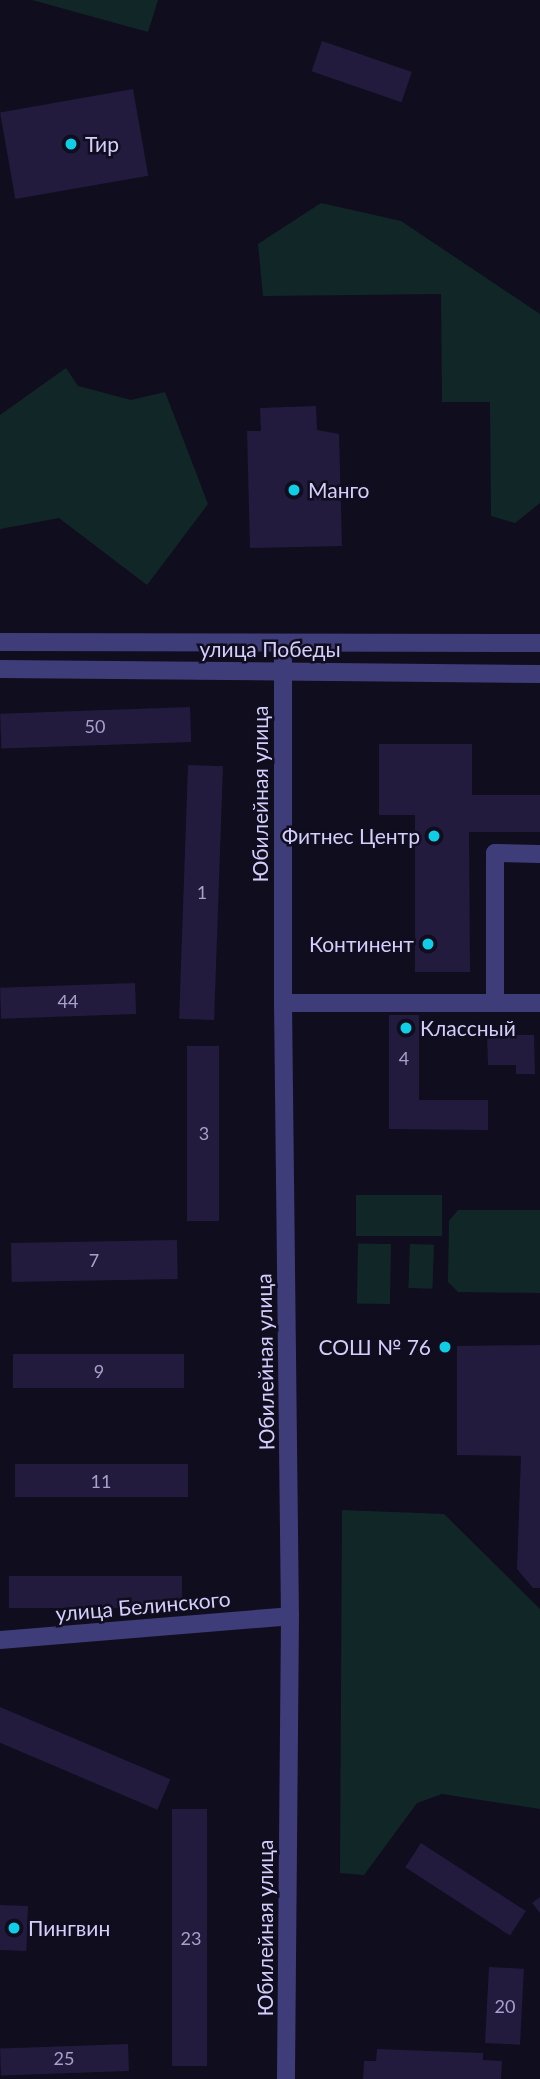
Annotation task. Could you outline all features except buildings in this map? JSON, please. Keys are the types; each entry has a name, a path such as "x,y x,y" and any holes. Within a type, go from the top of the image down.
{"street":[{"name":"улица Победы","path":"0,642 540,643"},
{"name":"Юбилейная улица","path":"283,644 283,1003 290,1616 286,2079"},
{"name":"улица Победы","path":"0,668 540,674"},
{"path":"495,1001 495,853 540,854"},
{"path":"283,1003 540,1003"},
{"name":"улица Белинского","path":"0,1640 290,1616"}],"green space":[{"path":"32,0 158,0 148,32"},
{"path":"321,203 401,221 540,314 540,503 515,523 491,516 490,402 442,402 441,294 263,296 258,244"},
{"path":"66,368 78,386 131,400 165,392 208,504 147,585 59,518 0,529 0,415"},
{"path":"356,1195 442,1195 442,1236 356,1236"},
{"path":"458,1210 540,1210 540,1293 458,1292 448,1282 449,1221"},
{"path":"358,1243 391,1244 390,1304 357,1303"},
{"path":"410,1244 434,1245 432,1289 408,1288"},
{"path":"342,1510 444,1514 540,1609 540,1809 442,1794 417,1803 364,1875 340,1873"}],"place":[{"name":"Тир","path":"71,144"},
{"name":"Манго","path":"294,490"},
{"name":"Фитнес Центр","path":"434,836"},
{"name":"Континент","path":"428,944"},
{"name":"Классный","path":"406,1028"},
{"name":"СОШ № 76","path":"445,1347"},
{"name":"Пингвин","path":"14,1928"}]}
